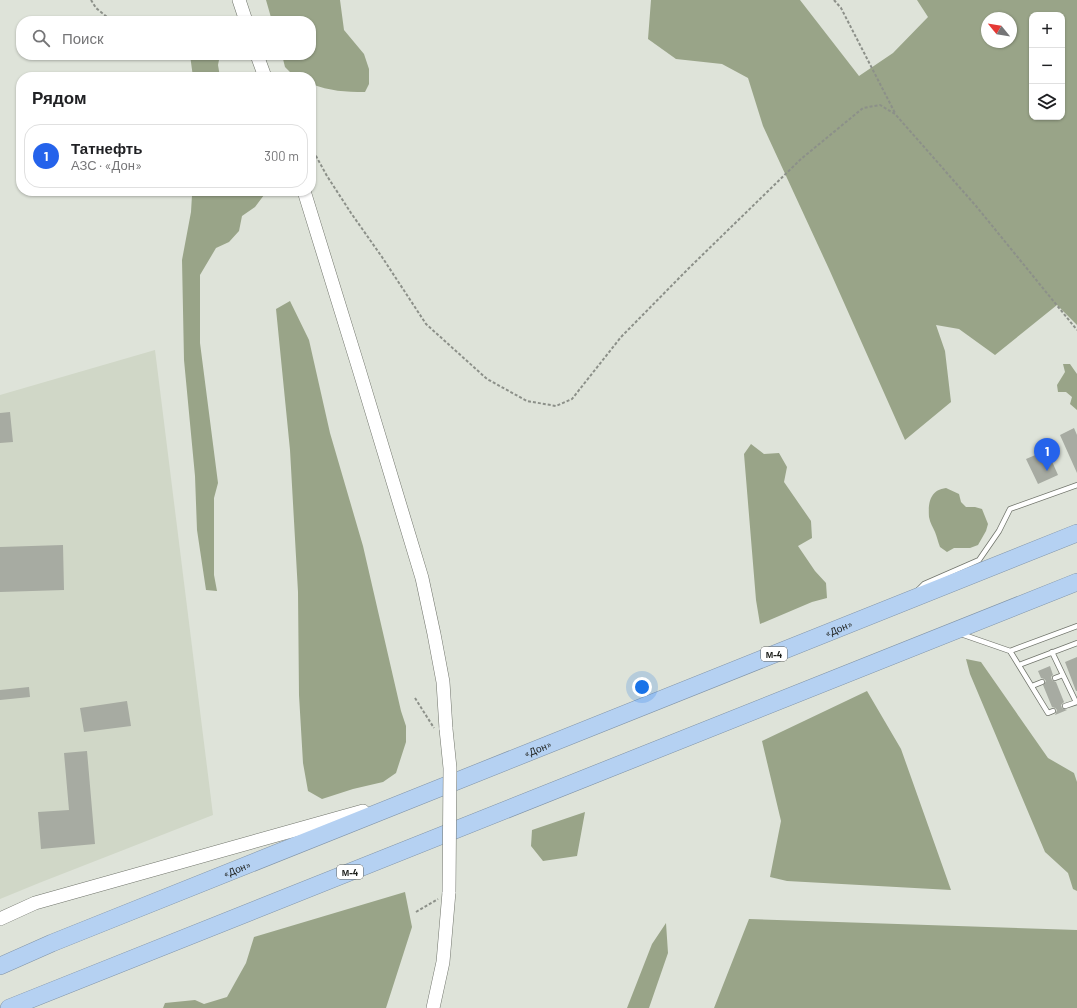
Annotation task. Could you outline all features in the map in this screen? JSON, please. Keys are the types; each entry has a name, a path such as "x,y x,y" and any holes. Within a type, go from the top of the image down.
{"highway":[{"name":"«Дон»","path":"0,966 67,937 1077,533"},
{"name":"М-4","path":"10,1008 1077,582"}],"street":[{"path":"239,0 244,16"},
{"path":"259,60 263,72"},
{"path":"306,196 422,578 443,682 450,768 449,892 444,962 433,1008"},
{"path":"0,919 35,903 423,795"}],"lane":[{"path":"908,600 924,584 979,560 999,531 1010,509 1077,486"},
{"path":"1010,651 1077,626"},
{"path":"871,663 888,663 962,634 1010,651 1048,713 1053,711"},
{"path":"1019,665 1077,642"},
{"path":"1052,652 1076,702 1066,706"},
{"path":"1054,678 1063,675"},
{"path":"1032,686 1042,682"}],"path":[{"path":"91,0 96,8 106,16"},
{"path":"834,0 842,8 895,114 976,206 1077,330"},
{"path":"316,156 351,213 426,324 487,379 527,401 556,406 572,399 621,338 689,268 801,159 863,108 880,105 895,114"},
{"path":"415,698 437,733 446,729"},
{"path":"416,912 449,892"}],"shaded area":[{"path":"155,350 213,815 0,899 0,395"}],"green space":[{"path":"266,0 340,0 344,30 364,54 369,69 369,84 365,92 331,90 316,85 316,72 290,72 285,67 283,60 316,60 316,16 271,16"},
{"path":"651,0 800,0 859,76 893,53 928,17 917,0 1077,0 1077,325 1057,305 995,355 959,329 936,325 945,351 951,402 905,440 829,269 763,126 748,78 722,64 676,59 648,39"},
{"path":"191,60 219,60 219,72 192,72"},
{"path":"192,196 263,196 255,207 242,216 239,231 229,242 216,248 200,275 200,343 218,483 214,498 214,575 217,591 206,590 197,530 195,476 184,360 182,260 191,212"},
{"path":"290,301 309,340 330,433 363,546 401,711 406,726 406,742 396,773 383,782 353,789 322,799 308,791 303,763 299,695 298,592 290,450 276,309"},
{"path":"1063,364 1070,364 1077,374 1077,410 1070,404 1072,397 1066,392 1058,392 1057,385 1065,372"},
{"path":"751,444 764,454 779,453 787,467 784,482 811,521 812,538 798,546 815,571 826,583 827,598 812,602 760,624 756,600 744,454"},
{"path":"946,488 959,494 961,502 966,507 982,509 988,524 986,531 978,545 970,548 954,548 947,552 940,547 929,519 929,507 933,494 936,491"},
{"path":"966,659 981,662 1048,758 1074,773 1077,782 1077,891 1073,889 1068,873 1045,852 970,674"},
{"path":"867,691 901,749 951,890 787,881 770,877 781,821 762,741"},
{"path":"585,812 577,856 543,861 531,846 532,830"},
{"path":"405,892 412,927 386,1008 163,1008 165,1003 195,1000 204,1004 227,997 246,963 254,937"},
{"path":"749,919 1077,930 1077,1008 714,1008"},
{"path":"666,923 668,953 649,1008 627,1008 652,944"}],"building":[{"path":"10,412 13,442 0,443 0,413"},
{"path":"1074,428 1077,435 1077,473 1060,435"},
{"path":"1047,450 1058,475 1038,484 1026,459"},
{"path":"63,545 64,590 0,592 0,547"},
{"path":"1077,657 1077,691 1076,691 1065,662"},
{"path":"1050,666 1053,675 1051,677 1052,680 1056,682 1064,702 1061,705 1062,708 1067,710 1055,715 1057,710 1052,707 1043,685 1046,681 1041,678 1038,671"},
{"path":"29,687 30,697 0,700 0,690"},
{"path":"127,701 131,726 84,732 80,708"},
{"path":"87,751 95,844 41,849 38,812 69,810 64,753"}],"place":[{"name":"Татнефть","path":"1047,471"}]}
